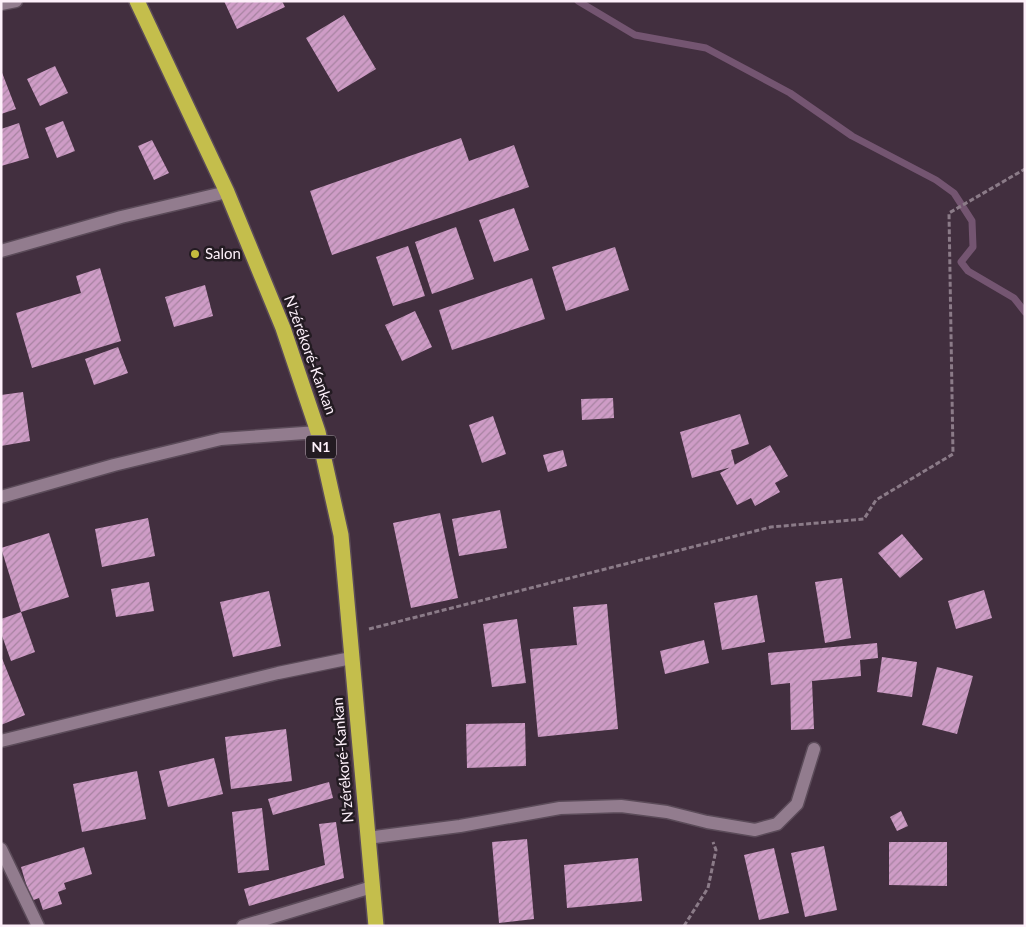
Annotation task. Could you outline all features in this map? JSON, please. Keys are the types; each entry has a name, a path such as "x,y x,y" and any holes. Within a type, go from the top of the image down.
{"highway":[{"name":"N'zérékoré-Kankan","path":"137,1 227,192 283,328 318,432 342,535 376,926"}],"street":[{"path":"1,4 16,1"},
{"path":"1,251 121,217 227,192"},
{"path":"1,497 114,465 222,439 318,432"},
{"path":"1,741 278,673 352,658"},
{"path":"367,838 460,826 560,808 621,806 667,812 707,822 755,830 777,824 797,804 814,749"},
{"path":"1,849 38,926"},
{"path":"244,926 372,887"}],"path":[{"path":"350,634 771,527 864,520 876,500 953,454 949,214 1025,169"},
{"path":"684,926 708,888 716,850 707,822"}],"building":[{"path":"224,1 282,1 285,7 237,29"},
{"path":"344,15 376,69 338,92 306,38"},
{"path":"55,66 68,93 40,106 27,79"},
{"path":"1,70 16,109 1,114"},
{"path":"63,121 75,151 57,158 45,128"},
{"path":"19,123 29,158 1,166 1,129"},
{"path":"461,138 469,161 514,145 529,187 332,255 310,191"},
{"path":"152,140 169,173 154,180 138,146"},
{"path":"514,208 529,250 494,262 479,220"},
{"path":"456,227 474,279 432,294 415,242"},
{"path":"408,246 425,296 393,306 376,257"},
{"path":"615,247 629,290 566,311 552,267"},
{"path":"100,268 121,341 32,368 16,313 81,293 76,276"},
{"path":"532,278 545,319 452,350 439,310"},
{"path":"205,285 213,316 174,327 165,297"},
{"path":"415,311 432,347 402,361 385,325"},
{"path":"118,347 128,373 94,385 85,359"},
{"path":"23,392 30,441 1,446 1,395"},
{"path":"613,398 614,418 582,420 581,399"},
{"path":"740,414 749,444 731,450 735,466 692,478 680,432"},
{"path":"493,416 506,454 482,463 469,425"},
{"path":"770,445 788,476 775,483 780,492 755,506 751,498 737,505 720,473"},
{"path":"563,450 567,466 548,472 543,455"},
{"path":"500,510 507,548 459,556 452,519"},
{"path":"440,513 458,598 411,608 393,523"},
{"path":"148,518 155,556 102,567 95,529"},
{"path":"49,533 69,597 21,612 1,548"},
{"path":"902,534 923,559 900,578 878,553"},
{"path":"842,578 851,638 825,643 815,582"},
{"path":"149,582 154,611 116,617 111,589"},
{"path":"984,590 992,618 956,629 948,601"},
{"path":"269,591 281,646 233,657 220,602"},
{"path":"757,595 765,642 722,650 714,603"},
{"path":"607,604 618,729 538,737 530,649 577,645 573,607"},
{"path":"21,612 35,652 11,661 1,633 1,619"},
{"path":"517,619 526,683 492,687 483,624"},
{"path":"704,640 709,663 665,674 660,651"},
{"path":"877,643 878,658 860,660 861,676 812,681 814,729 791,730 790,683 771,685 768,653"},
{"path":"1,656 25,715 1,725"},
{"path":"882,657 917,662 912,697 877,692"},
{"path":"937,667 973,676 957,734 922,725"},
{"path":"525,723 526,766 467,768 466,724"},
{"path":"286,729 292,781 231,789 225,737"},
{"path":"214,758 223,794 168,807 159,771"},
{"path":"137,771 146,819 82,832 73,784"},
{"path":"329,782 333,798 273,815 268,799"},
{"path":"262,808 269,870 238,873 232,812"},
{"path":"901,811 908,826 897,831 890,817"},
{"path":"336,822 344,878 249,906 244,889 325,865 319,824"},
{"path":"527,839 534,919 499,923 492,842"},
{"path":"889,842 947,842 947,886 889,885"},
{"path":"824,846 837,910 805,917 791,853"},
{"path":"84,847 92,874 64,883 66,889 58,892 62,904 43,910 39,898 31,901 21,867"},
{"path":"774,848 789,913 759,920 744,855"},
{"path":"638,858 642,901 567,908 564,865"}],"waterway":[{"path":"578,1 635,35 706,48 790,93 852,136 936,180 954,193 972,221 973,247 961,262 968,271 1014,298 1025,312"}],"place":[{"name":"Salon","path":"195,254"}]}
